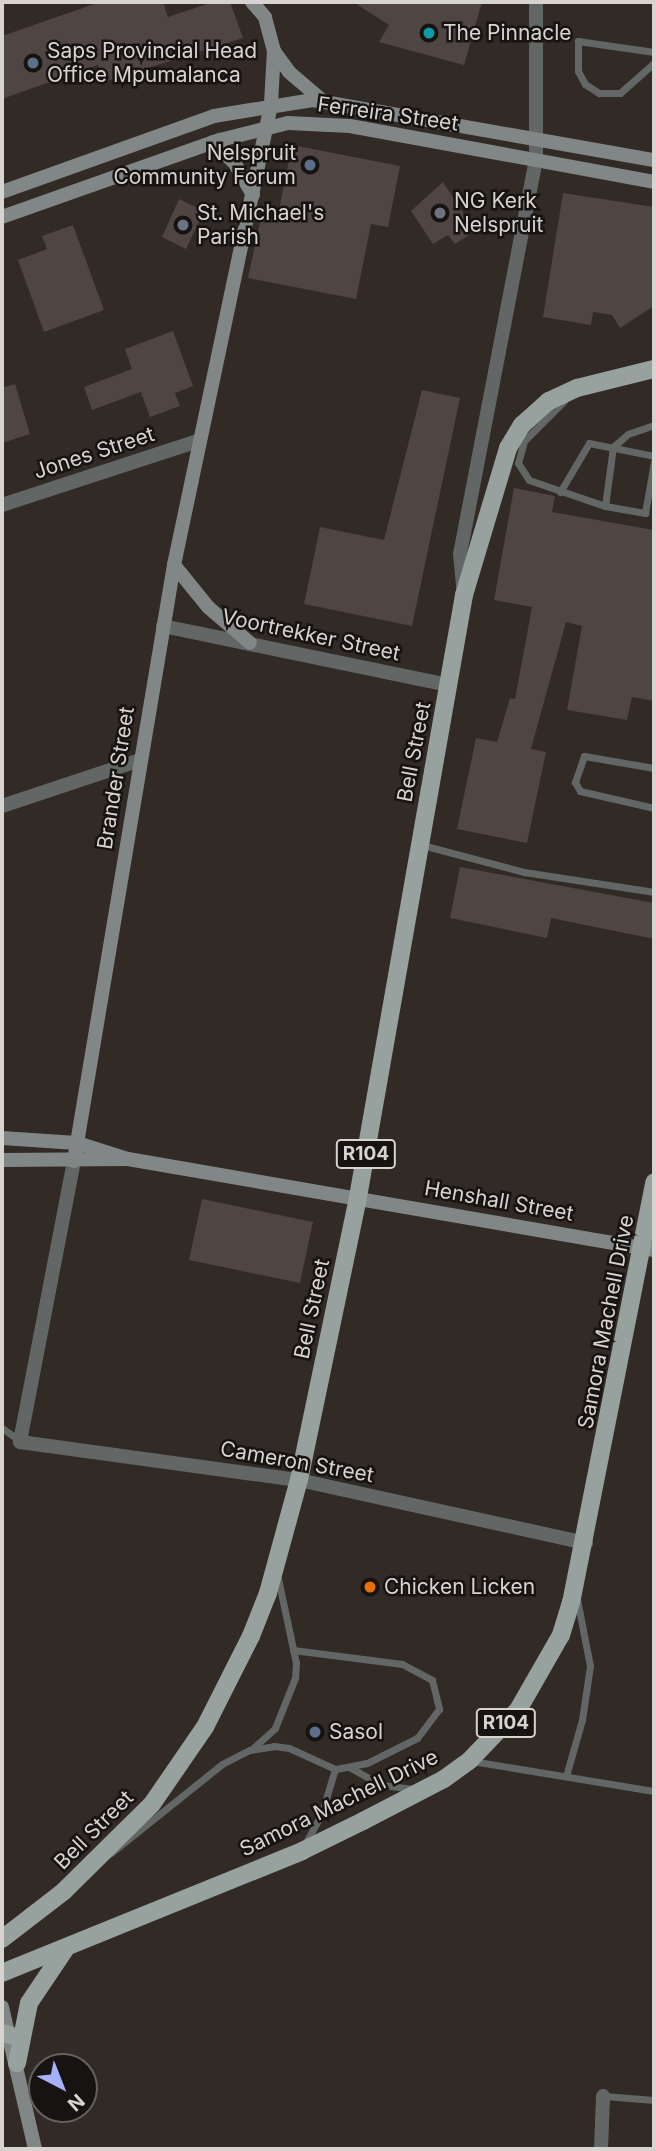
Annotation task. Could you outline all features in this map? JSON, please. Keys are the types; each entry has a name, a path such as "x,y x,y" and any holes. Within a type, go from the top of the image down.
{"main road":[{"name":"Bell Street","path":"2,1939 95,1863 152,1804 184,1762 251,1636 276,1563 299,1480 358,1197 464,595 508,448 523,425 549,401 577,388 654,369"},
{"name":"Samora Machell Drive","path":"2,1973 302,1851 424,1790 470,1760 518,1710 561,1635 575,1587 649,1249 654,1182"},
{"path":"17,2063 29,2003 66,1948"}],"street":[{"path":"252,2 265,18 274,51 289,72 323,101"},
{"name":"Bell Street","path":"464,595 460,554 536,160 536,2"},
{"name":"Brander Street","path":"20,1442 78,1143 174,565 271,104 274,51"},
{"name":"Ferreira Street","path":"2,192 214,117 271,104 323,101 654,160"},
{"name":"Ferreira Street","path":"2,217 267,125 350,126 652,182"},
{"path":"213,142 234,162 253,195"},
{"path":"652,182 654,160"},
{"name":"Jones Street","path":"2,505 198,441"},
{"path":"174,565 208,607 250,643"},
{"name":"Voortrekker Street","path":"163,626 450,685"},
{"path":"2,806 140,760"},
{"name":"Henshall Street","path":"2,1138 78,1143 128,1159 649,1249"},
{"name":"Henshall Street","path":"2,1160 128,1159"},
{"name":"Cameron Street","path":"20,1442 299,1480 586,1543"},
{"path":"2,2007 6,2034 17,2063 35,2149"},
{"path":"601,2149 603,2096"}],"lane":[{"path":"654,52 578,41 578,71 585,84 599,93 620,93 654,63"},
{"path":"577,388 524,441 518,463 529,481 605,506 654,514"},
{"path":"605,506 612,447 628,434 654,425"},
{"path":"560,492 589,443 654,456"},
{"path":"645,513 654,462"},
{"path":"654,768 584,756 575,782 580,792 654,808"},
{"path":"421,845 524,872 654,892"},
{"path":"2,1428 20,1442"},
{"path":"95,1863 161,1817 196,1782 250,1750 275,1728 287,1705 295,1678 293,1650 276,1563"},
{"path":"566,1776 582,1720 590,1666 575,1587"},
{"path":"250,1750 289,1748 335,1769 348,1767 399,1750 431,1726 439,1709 432,1680 401,1664 293,1650"},
{"path":"470,1760 654,1791"},
{"path":"348,1767 382,1785 424,1790"},
{"path":"302,1851 321,1815 335,1769"},
{"path":"603,2096 654,2100"}],"building":[{"path":"100,2 163,2 168,17 213,2 230,2 243,38 104,82 98,65 2,99 2,36"},
{"name":"The Pinnacle","path":"353,2 482,2 464,65 379,42 389,25"},
{"path":"292,145 400,166 388,227 371,224 356,299 248,278 261,217 277,220"},
{"path":"443,182 475,231 455,244 448,235 433,244 411,211"},
{"path":"563,193 654,207 654,306 620,328 612,315 593,312 591,325 543,317"},
{"path":"179,199 204,211 186,249 162,237"},
{"path":"73,225 104,310 44,332 18,260 47,249 42,236"},
{"path":"173,331 193,386 175,393 180,406 150,417 141,392 92,410 84,387 132,369 125,349"},
{"path":"15,384 30,434 2,443 2,388"},
{"path":"422,390 460,398 412,626 304,604 320,527 384,540"},
{"path":"514,488 555,496 552,512 654,530 654,701 632,697 627,720 567,710 582,626 566,622 531,749 546,752 527,843 457,829 476,738 497,742 510,698 515,699 532,607 494,600"},
{"path":"460,867 654,903 654,939 551,918 547,938 450,918"},
{"path":"202,1199 313,1222 300,1283 189,1260"}],"place":[{"name":"The Pinnacle","path":"429,33"},
{"name":"Saps Provincial Head Office Mpumalanca","path":"33,63"},
{"name":"Nelspruit Community Forum","path":"310,165"},
{"name":"NG Kerk Nelspruit","path":"440,213"},
{"name":"St. Michael's Parish","path":"183,225"},
{"name":"Chicken Licken","path":"370,1587"},
{"name":"Sasol","path":"315,1732"}]}
